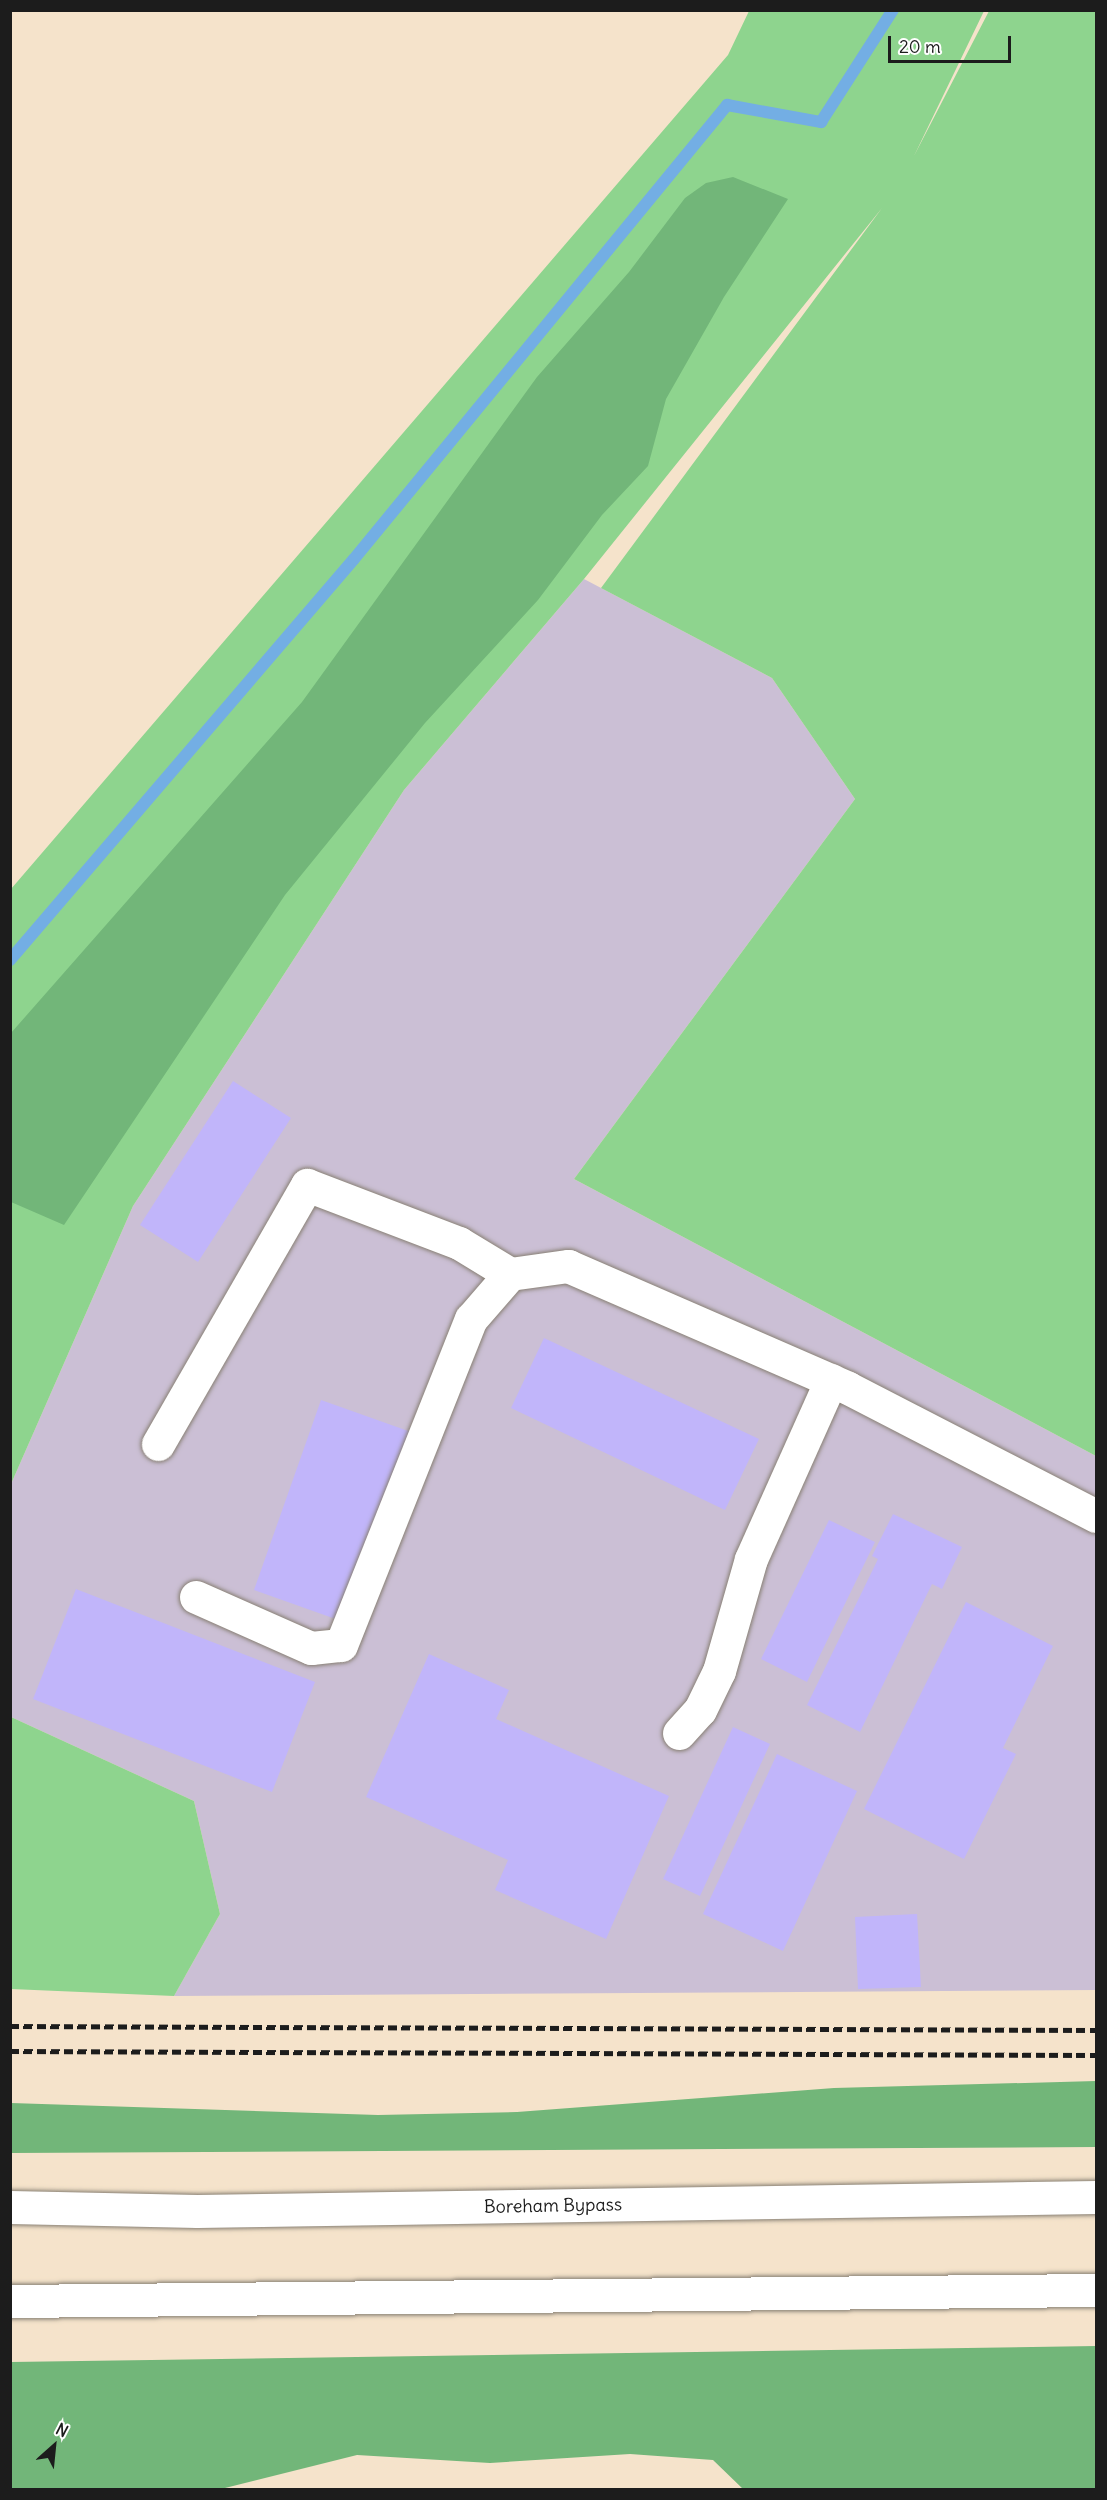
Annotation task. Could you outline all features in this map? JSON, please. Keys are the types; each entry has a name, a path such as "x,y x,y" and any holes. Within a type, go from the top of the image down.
{"main road":[{"path":"158,1444 307,1185 459,1243 510,1274 568,1266 831,1380 1096,1516"},
{"path":"196,1597 311,1648 341,1645 471,1319 510,1274"},
{"path":"679,1733 700,1710 719,1671 751,1559 831,1380"},
{"path":"10,2192 197,2211"},
{"name":"Boreham Bypass","path":"10,2207 197,2211 1096,2197"},
{"path":"10,2301 1096,2290"}],"shaded area":[{"path":"584,579 772,678 855,799 574,1179 1096,1456 1096,1990 174,1996 220,1914 194,1801 11,1717 11,1484 133,1206 404,790"}],"green space":[{"path":"749,11 984,11 914,156 989,11 1096,11 1096,1456 574,1179 855,799 772,678 601,588 882,208 584,579 404,790 133,1206 11,1484 11,889 728,55"},
{"path":"733,177 788,199 724,297 666,399 648,466 602,515 538,600 425,723 285,895 64,1225 11,1202 11,1033 302,702 537,377 629,272 685,198 706,183"},
{"path":"11,1717 194,1801 220,1914 174,1996 11,1989"},
{"path":"1096,2081 1096,2147 11,2153 11,2103 378,2115 517,2112 834,2088"},
{"path":"1096,2346 1096,2489 743,2489 713,2460 630,2454 490,2463 357,2455 221,2489 11,2489 11,2362"}],"building":[{"path":"233,1081 291,1118 198,1262 140,1225"},
{"path":"544,1338 759,1439 725,1510 511,1408"},
{"path":"321,1400 411,1432 344,1622 254,1590"},
{"path":"893,1514 962,1547 942,1589 932,1584 860,1732 807,1705 878,1559 872,1556"},
{"path":"829,1520 875,1542 807,1682 761,1659"},
{"path":"76,1589 315,1682 272,1792 33,1699"},
{"path":"966,1602 1053,1646 1003,1748 1016,1754 964,1859 864,1809"},
{"path":"429,1654 509,1690 496,1719 669,1796 606,1939 495,1890 508,1860 366,1797"},
{"path":"733,1727 770,1744 700,1896 663,1879"},
{"path":"777,1754 857,1791 783,1951 703,1914"},
{"path":"917,1914 921,1987 858,1989 855,1917"}],"waterway":[{"path":"10,960 354,559 727,105 821,122 893,10"}],"railway":[{"path":"10,2026 1096,2030"},
{"path":"10,2051 1096,2055"}]}
